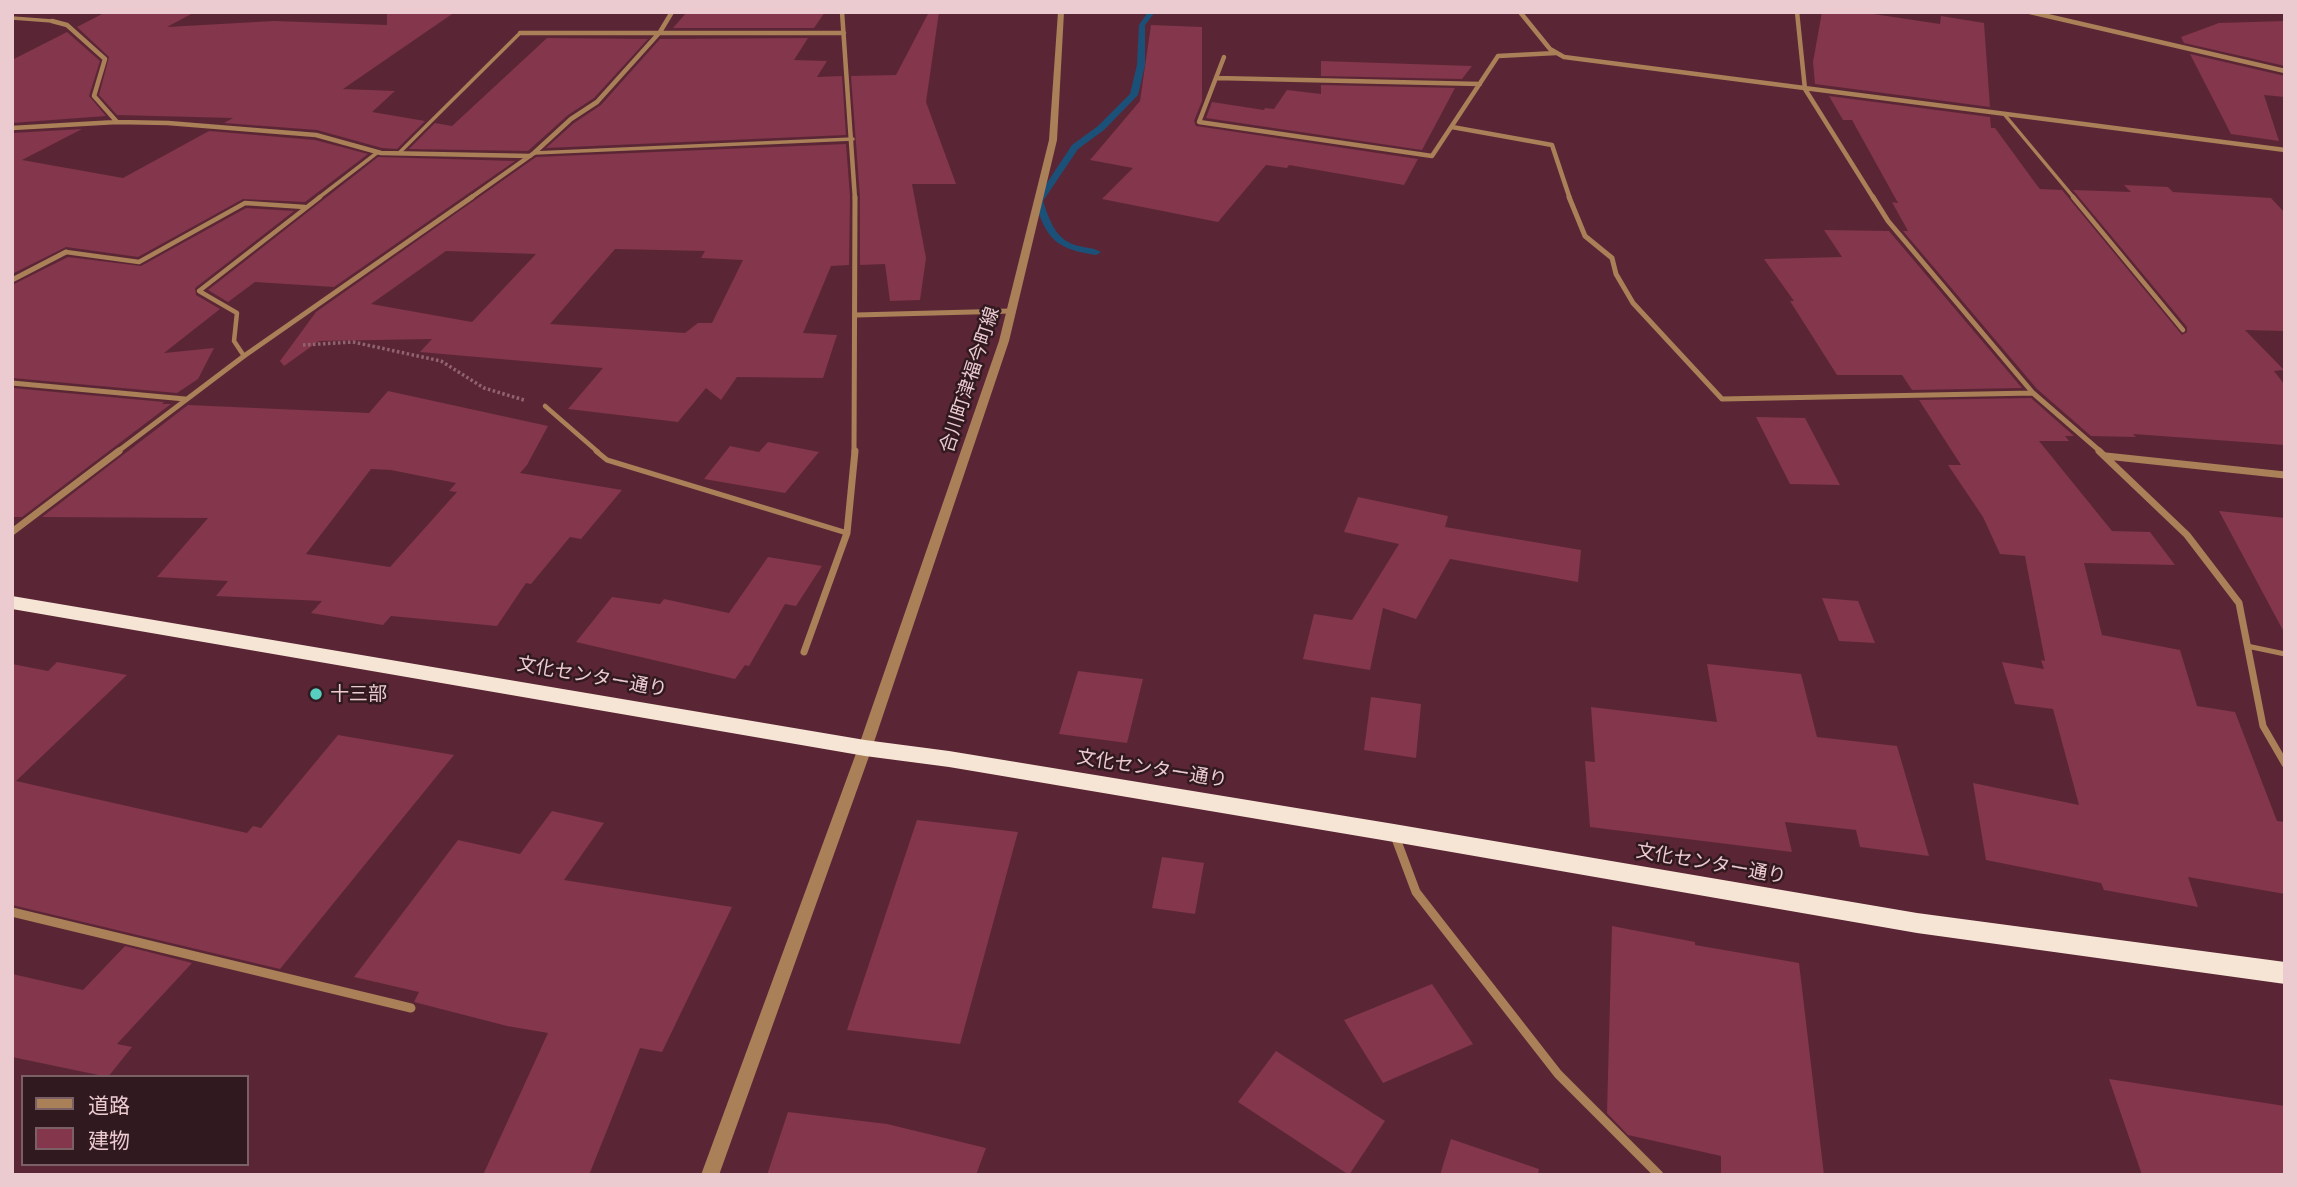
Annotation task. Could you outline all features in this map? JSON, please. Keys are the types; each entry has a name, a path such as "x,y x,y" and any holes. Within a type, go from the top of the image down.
{"highway":[{"name":"文化センター通り","path":"12,602 865,748 962,761 1917,923 2285,973"}],"street":[{"path":"12,532 244,356 362,276 532,154 571,119 597,102 660,32 672,12"},
{"path":"804,652 847,533 855,446 858,247 853,139 842,12"},
{"name":"合川町津福今町線","path":"865,748 1004,341 1053,140 1061,12"},
{"path":"1520,12 1549,49 1564,57 2285,150"},
{"path":"1797,12 1805,89 1888,221 2033,393 2105,456 2187,535 2239,603 2263,726 2285,764"},
{"path":"2030,12 2285,71"},
{"path":"52,21 67,26 104,59 94,96 117,122"},
{"path":"520,33 844,33"},
{"path":"1224,57 1199,122 1433,156 1498,56 1557,53"},
{"path":"1216,78 1480,84"},
{"path":"12,128 117,122 316,135 378,152 532,154"},
{"path":"1452,127 1552,145 1585,236 1612,258 1616,274 1633,303 1722,399 2033,393"},
{"path":"12,280 66,252"},
{"path":"856,314 1011,311"},
{"path":"12,383 186,400"},
{"path":"2105,456 2285,475"},
{"path":"710,1175 865,748"},
{"path":"1394,833 1416,892 1558,1074 1659,1175"},
{"path":"12,912 411,1008"}],"lane":[{"path":"12,18 52,21"},
{"path":"398,153 520,33"},
{"path":"2004,114 2183,330"},
{"path":"532,154 853,139"},
{"path":"244,356 234,341 237,313 199,291 305,206 378,152"},
{"path":"66,252 139,262 245,202 305,206"},
{"path":"545,406 607,460 847,533"},
{"path":"2247,646 2285,654"}],"path":[{"path":"257,347 353,342 402,352 441,361 484,387 545,406"}],"building":[{"path":"106,12 195,12 167,27 274,21 387,25 387,12 455,12 343,89 395,91 372,112 425,121 397,149 382,148 317,130 224,123 233,118 117,115 99,95 109,57 77,27"},
{"path":"687,12 825,12 814,28 673,28"},
{"path":"929,12 939,12 926,102 956,184 912,184 926,258 920,300 890,301 885,264 860,265 860,197 851,76 896,75"},
{"path":"1822,12 1860,12 1940,24 1941,16 1984,23 1990,107 1815,84 1813,62"},
{"path":"2285,21 2285,66 2184,43 2181,37 2219,23"},
{"path":"1151,25 1202,27 1202,101 1194,121 1196,126 1418,159 1404,185 1289,165 1287,168 1266,165 1218,222 1102,199 1133,168 1090,160 1140,101"},
{"path":"67,32 100,61 89,96 106,116 12,123 12,60"},
{"path":"547,38 648,39 594,98 568,115 528,151 409,149 435,123 452,126"},
{"path":"808,38 794,60 827,61 817,77 842,76 846,135 546,148 574,123 601,105 660,39"},
{"path":"2190,54 2285,76 2285,97 2264,95 2279,141 2231,134"},
{"path":"1321,61 1472,66 1462,79 1321,76"},
{"path":"1321,85 1455,88 1422,150 1206,118 1212,102 1264,110 1274,109 1287,90 1321,94"},
{"path":"1829,96 1990,117 1991,128 1995,128 2040,189 2062,190 2182,335 2187,332 2187,327 2073,190 2131,192 2124,185 2168,187 2173,192 2271,198 2285,213 2285,331 2245,330 2284,370 2274,371 2285,385 2285,445 2133,434 2136,437 2091,436 2037,389 1903,231 1908,231 1892,202 1898,203 1852,120 1843,120"},
{"path":"82,129 22,160 123,178 209,131 315,140 368,154 305,202 243,199 138,257 66,247 12,274 12,133"},
{"path":"846,144 850,196 849,265 831,266 803,333 837,335 823,378 737,377 721,400 706,388 678,422 568,409 603,368 420,352 432,339 319,341 284,366 280,361 316,312 536,157","holes":["615,249 705,251 701,258 743,260 712,323 698,323 685,333 550,324","446,251 536,254 472,322 371,304"]},
{"path":"378,157 515,161 334,287 255,282 228,302 208,290"},
{"path":"246,208 294,211 195,288 196,295 220,309 164,353 214,348 198,379 177,393 12,378 12,285 68,257 141,266"},
{"path":"1824,230 1889,231 2022,388 1912,390 1902,375 1837,375 1790,301 1794,301 1764,259 1842,257"},
{"path":"12,388 171,404 22,517 12,517"},
{"path":"388,391 548,426 520,473 622,490 581,539 570,537 531,584 526,583 497,626 391,616 383,625 311,613 322,601 216,596 228,581 157,577 208,518 42,517 188,405 369,413","holes":["371,469 391,470 456,483 449,491 457,492 390,567 306,554"]},
{"path":"2031,398 2074,436 2065,436 2069,441 2039,441 2112,531 2150,532 2175,565 2084,563 2102,635 2180,650 2197,706 2235,712 2277,821 2285,822 2285,894 2188,877 2198,907 2104,890 2101,883 1986,860 1973,783 2079,805 2053,709 2015,704 2002,662 2044,669 2041,660 2045,661 2025,556 2000,554 1983,517 1948,465 1961,465 1919,400"},
{"path":"1756,417 1805,418 1840,485 1790,484"},
{"path":"768,442 819,452 785,493 704,479 730,446 759,452"},
{"path":"1358,497 1448,516 1445,527 1581,550 1578,582 1450,559 1416,619 1383,608 1370,670 1303,659 1314,614 1352,620 1399,544 1344,532"},
{"path":"2219,511 2285,518 2285,634"},
{"path":"768,557 822,566 796,606 785,604 749,666 745,665 735,679 576,642 612,597 660,604 664,599 729,613"},
{"path":"1822,598 1858,601 1875,643 1839,641"},
{"path":"57,662 127,675 16,781 247,833 253,826 261,828 338,735 454,755 280,969 12,905 12,664 48,671"},
{"path":"1707,664 1801,674 1817,737 1897,746 1929,856 1860,847 1856,830 1785,822 1792,852 1590,827 1585,761 1595,762 1591,707 1717,722"},
{"path":"1078,671 1143,679 1127,743 1059,734"},
{"path":"1371,697 1421,704 1416,758 1364,750"},
{"path":"552,811 604,823 564,880 732,907 662,1052 640,1048 589,1175 483,1175 548,1033 507,1026 414,1002 419,992 354,977 458,840 520,854"},
{"path":"917,820 1018,832 960,1044 847,1030"},
{"path":"1162,857 1204,863 1195,914 1152,908"},
{"path":"1612,926 1695,942 1695,945 1799,963 1824,1175 1721,1175 1721,1156 1628,1135 1607,1113"},
{"path":"125,946 192,963 117,1044 132,1047 110,1075 12,1057 12,974 83,990"},
{"path":"1432,984 1473,1044 1383,1083 1344,1020"},
{"path":"1276,1051 1385,1121 1349,1175 1238,1102"},
{"path":"2109,1079 2285,1106 2285,1175 2142,1175"},
{"path":"788,1112 887,1124 986,1148 976,1175 767,1175"},
{"path":"1451,1139 1539,1169 1538,1175 1440,1175"}],"waterway":[{"path":"1096,252 1072,247 1056,238 1046,224 1039,201 1075,147 1101,128 1134,95 1141,65 1142,25 1152,12"}],"place":[{"name":"十三部","path":"316,694"}]}
